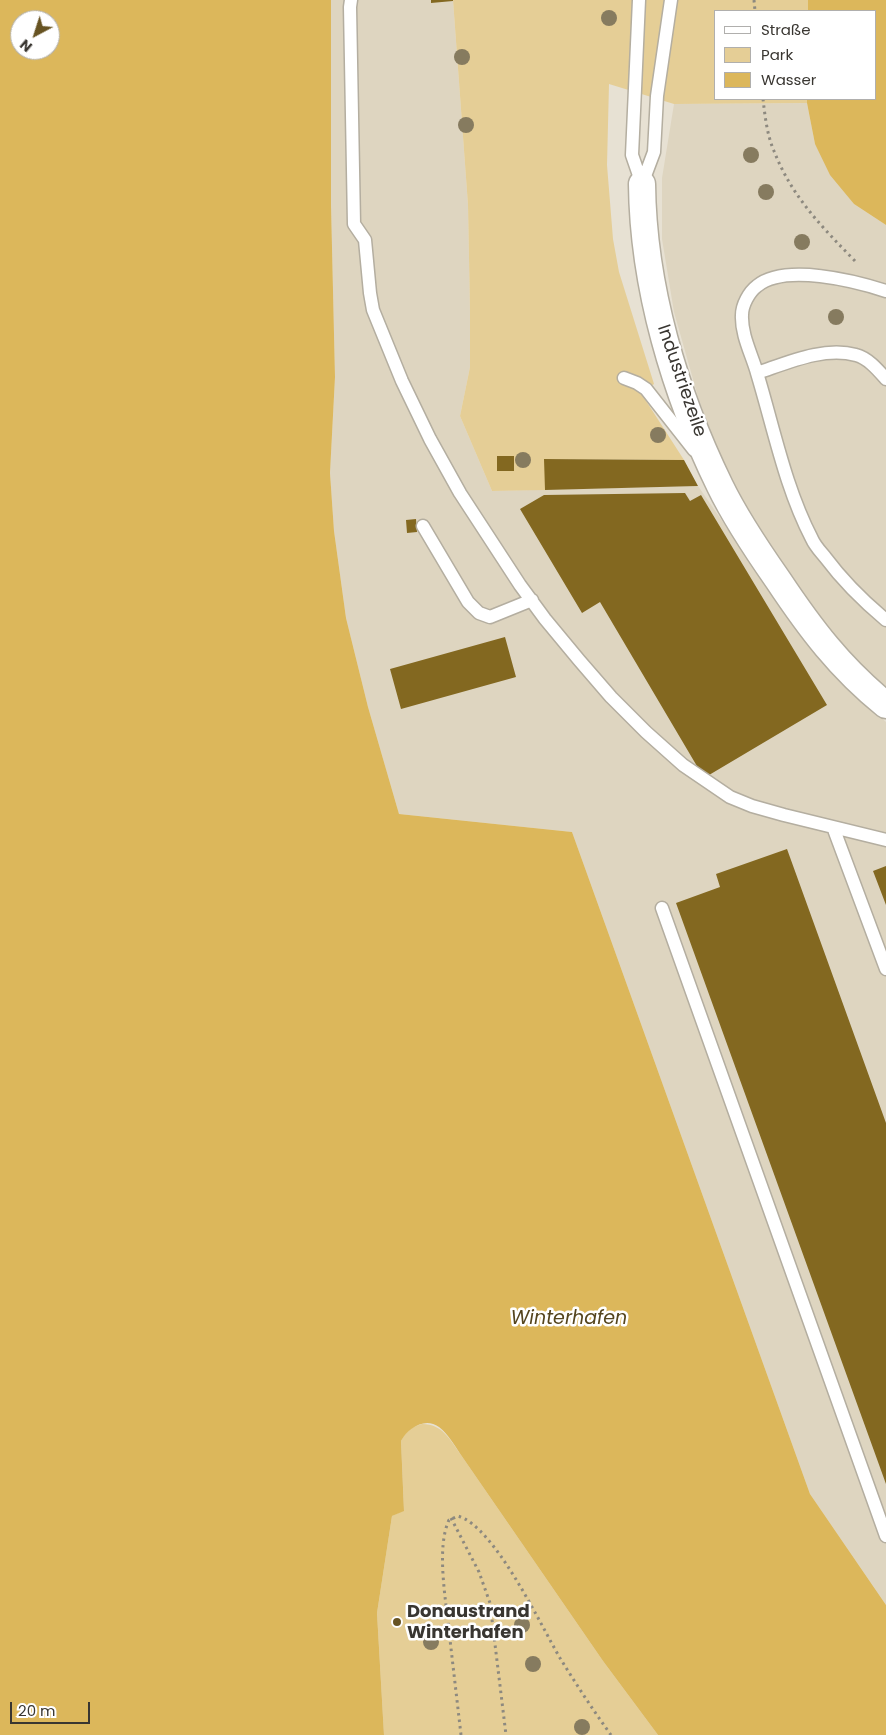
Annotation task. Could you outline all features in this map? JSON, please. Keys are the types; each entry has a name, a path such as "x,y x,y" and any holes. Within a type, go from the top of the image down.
{"street":[{"name":"Industriezeile","path":"642,184 642,217 646,249 662,328 677,381 720,487 751,540 808,625 850,673 886,705"}],"lane":[{"path":"351,0 354,224 365,240 373,310 402,381 430,439 460,492 532,600 579,660 611,697 683,765 730,797 745,803 784,815 886,840"},
{"path":"639,0 632,155 642,184"},
{"name":"Industriezeile","path":"642,184 654,152 657,96 670,0"},
{"path":"886,291 859,282 794,274 772,278 757,286 747,298 742,313 742,327 789,483 812,540 838,574 861,599 886,620"},
{"path":"757,373 808,357 838,352 857,355 873,365 886,379"},
{"path":"624,378 637,382 646,389 720,487"},
{"path":"423,526 468,602 479,613 490,617 532,600"},
{"path":"833,826 886,969"},
{"path":"662,908 886,1536"}],"path":[{"path":"763,100 773,150 790,184 813,217 856,262"},
{"path":"461,1735 443,1557 445,1531 451,1518 458,1516 467,1520 493,1547 523,1593 584,1698 611,1735"},
{"path":"451,1518 479,1572 490,1603 506,1735"}],"shaded area":[{"path":"331,0 453,0 468,205 470,311 470,367 460,416 492,491 698,486 801,635 830,670 886,722 886,1605 810,1494 572,832 399,814 368,707 346,618 334,531 330,473 335,377 331,204"},
{"path":"807,103 815,144 854,204 886,225 886,689 842,649 770,547 724,468 698,397 674,312 662,239 662,178 674,104"}],"green space":[{"path":"453,0 808,0 808,10 714,10 714,100 807,100 807,103 674,104 609,84 607,165 613,239 619,272 654,384 641,393 684,460 545,459 545,490 492,491 460,416 470,367 468,205"},
{"path":"422,1424 441,1430 449,1439 603,1661 658,1735 384,1735 377,1613 392,1516 404,1510 401,1441 409,1430"}],"water":[{"name":"Winterhafen","path":"0,0 331,0 331,204 335,377 330,473 334,531 346,618 368,707 399,814 572,832 810,1494 886,1605 886,1735 658,1735 603,1661 451,1440 434,1424 417,1425 401,1441 404,1511 392,1516 377,1613 384,1735 0,1735"},
{"path":"808,0 886,0 886,225 854,204 830,175 815,144 807,103 807,100 876,100 876,10 808,10"}],"building":[{"path":"431,0 453,0 453,1 431,3"},
{"path":"497,456 514,456 514,471 497,471"},
{"path":"544,459 684,460 698,486 545,490"},
{"path":"685,493 690,501 701,495 827,705 704,778 600,602 582,613 520,509 544,495"},
{"path":"416,519 417,532 407,533 406,520"},
{"path":"505,637 516,677 401,709 390,669"},
{"path":"787,849 886,1123 886,1484 676,903 720,887 716,874"},
{"path":"886,866 886,905 873,871"}],"place":[{"name":"Donaustrand Winterhafen","path":"397,1622"}]}
